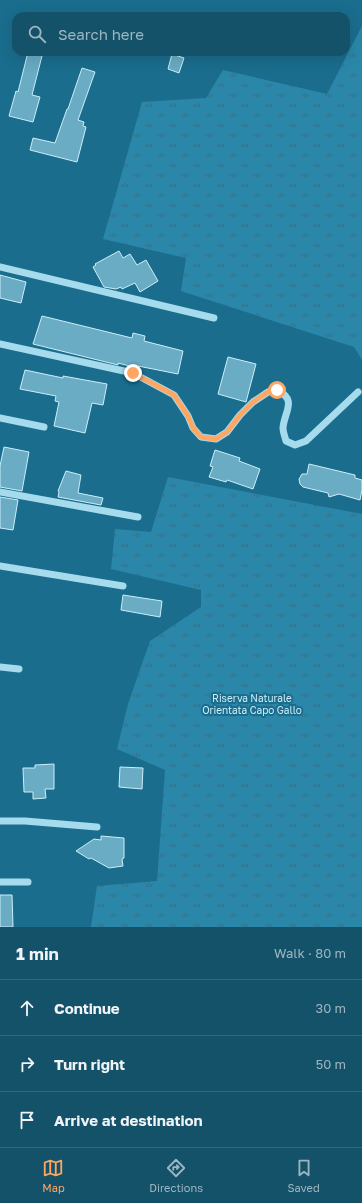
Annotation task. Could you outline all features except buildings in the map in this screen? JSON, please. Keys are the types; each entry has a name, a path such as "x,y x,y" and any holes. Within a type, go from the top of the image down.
{"street":[{"path":"0,267 214,318"},
{"path":"0,344 133,373 174,395 188,416 193,428 201,437 216,439 227,432 240,415 253,402 268,392 277,390 283,393 287,398 289,406 283,428 286,441 295,445 306,441 358,392"},
{"path":"0,418 44,427"},
{"path":"0,492 138,517"},
{"path":"0,566 123,586"},
{"path":"0,667 19,669"},
{"path":"0,820 97,827"},
{"path":"0,882 28,882"}],"green space":[{"path":"362,26 362,360 354,347 181,291 186,258 103,239 142,102 206,98 223,70 327,94 347,56 350,56 350,49"},
{"name":"Riserva Naturale Orientata Capo Gallo","path":"168,477 362,514 362,927 91,927 97,886 157,881 165,770 117,749 128,704 150,641 201,607 201,590 111,569 115,529 151,532"}],"route":[{"path":"133,373 174,395 188,416 193,428 201,437 216,439 227,432 240,415 253,402 268,392 277,390"}]}
